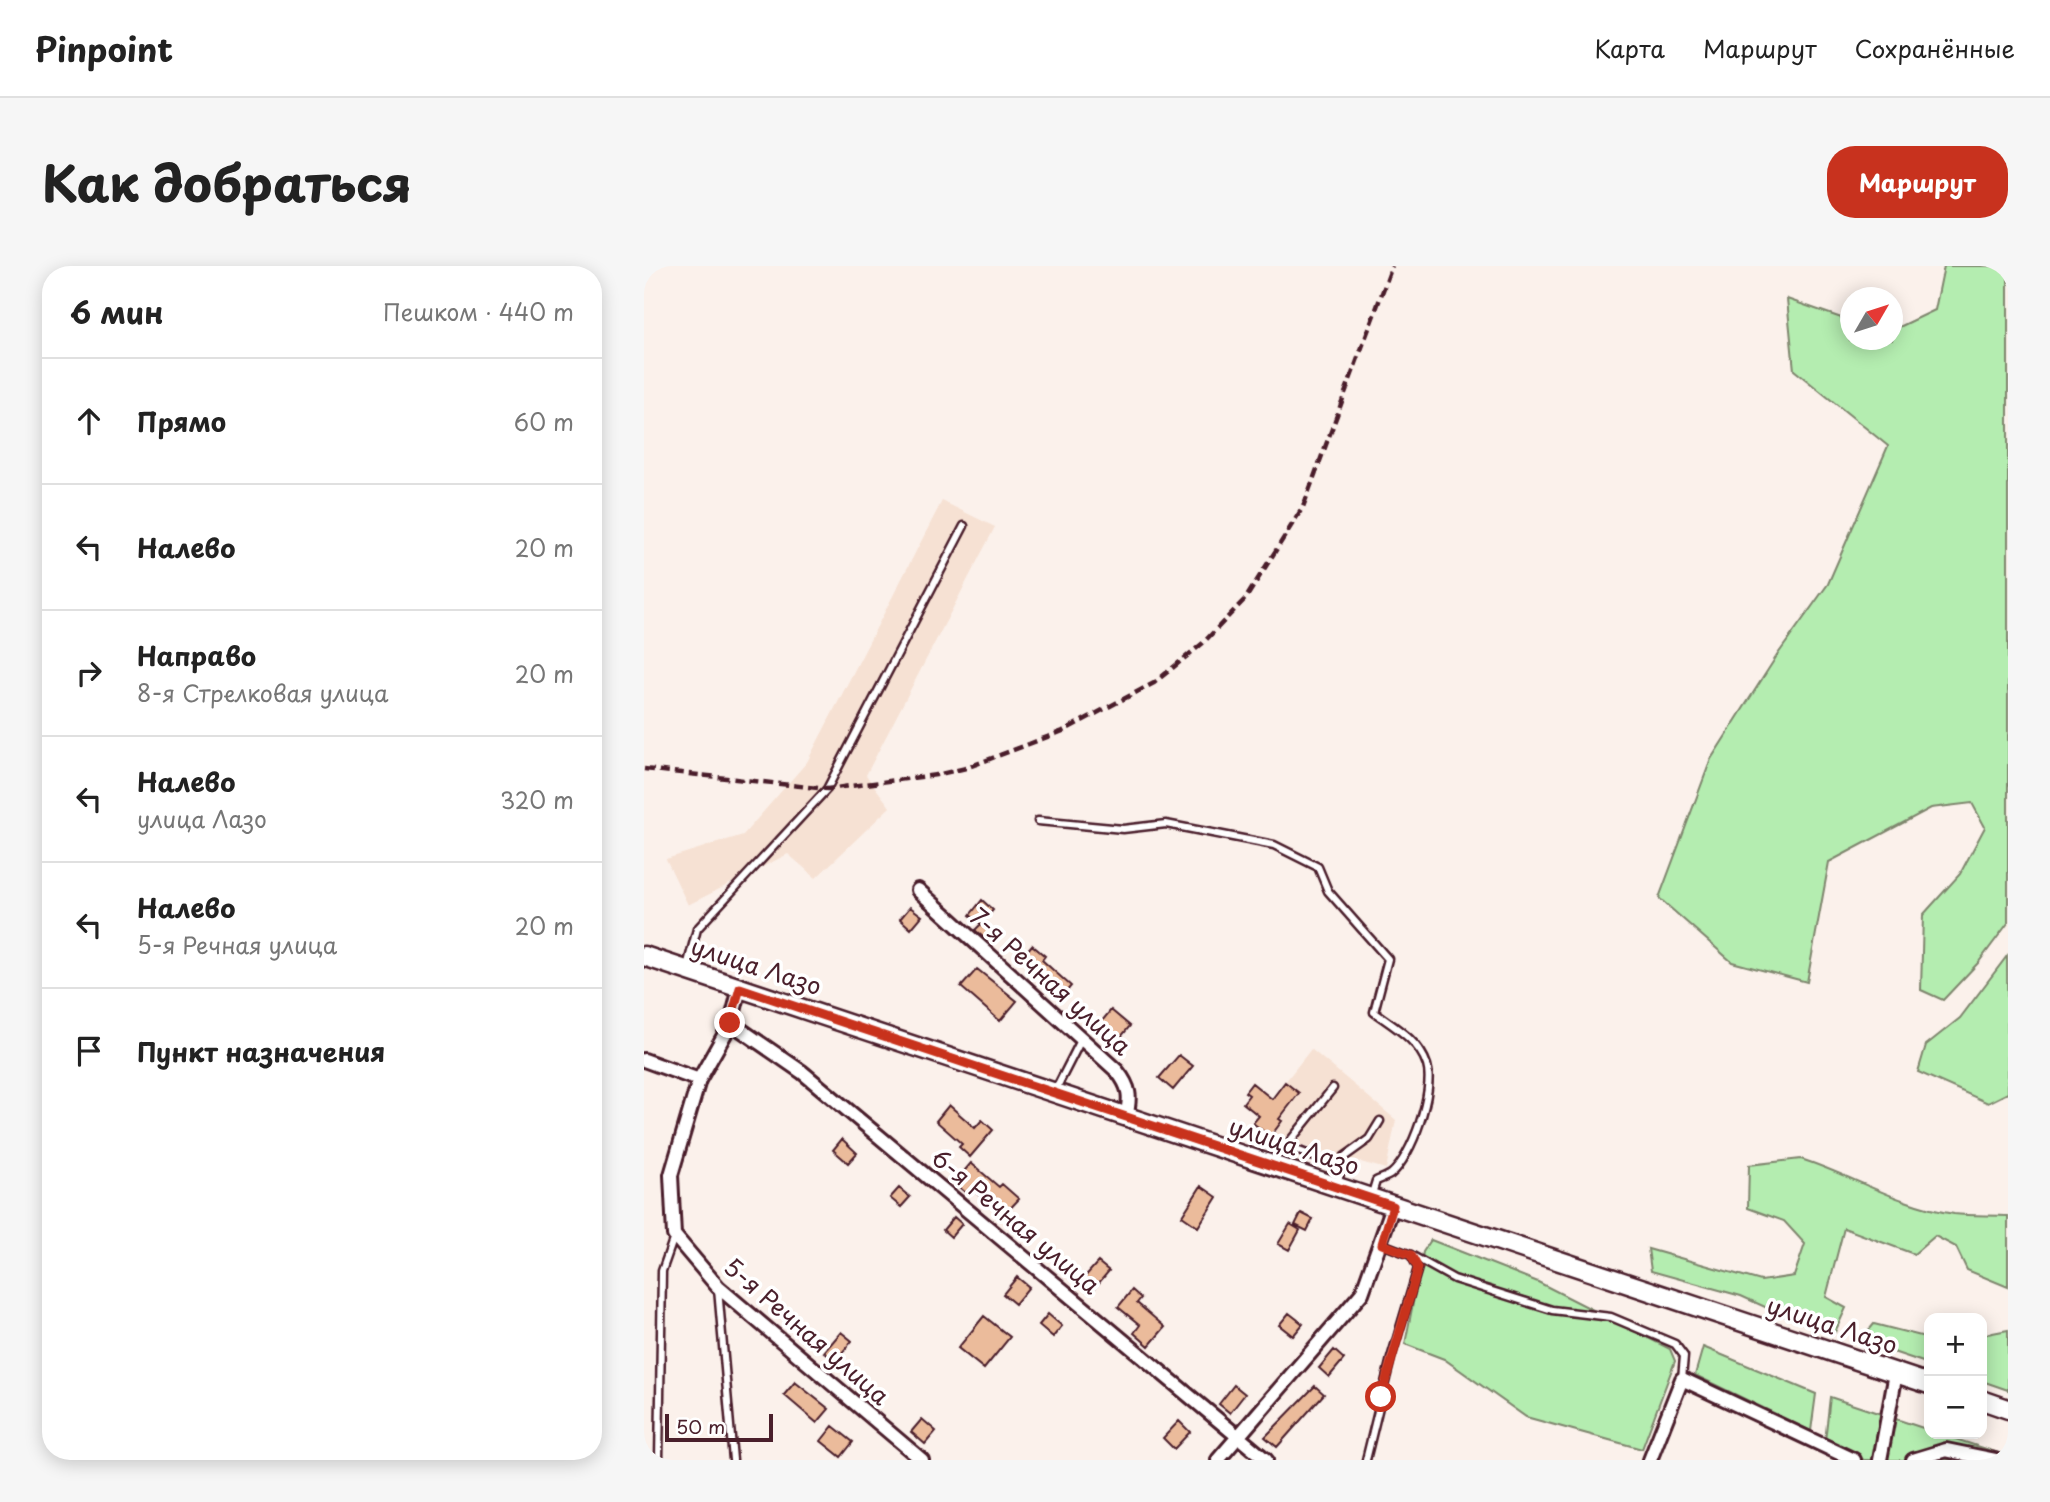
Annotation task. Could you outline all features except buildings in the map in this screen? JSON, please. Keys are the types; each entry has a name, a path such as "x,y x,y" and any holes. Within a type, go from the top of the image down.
{"main road":[{"name":"улица Лазо","path":"644,956 1924,1382"},
{"path":"1987,1403 2008,1409"}],"street":[{"name":"7-я Речная улица","path":"918,890 1128,1085 1130,1102 1126,1117"},
{"path":"674,1235 671,1175 699,1080 730,1023 740,988"},
{"name":"6-я Речная улица","path":"730,1023 802,1072 1266,1460"},
{"path":"644,1060 699,1080"},
{"path":"1218,1460 1362,1293 1382,1244 1393,1206"},
{"name":"5-я Речная улица","path":"674,1235 718,1287 922,1460"},
{"path":"1880,1460 1896,1373"},
{"path":"1650,1460 1682,1379 1854,1460"},
{"path":"1913,1460 1946,1450 1996,1460"}],"lane":[{"path":"686,970 697,929 827,789 964,526"},
{"path":"1038,821 1123,829 1166,824 1274,845 1318,867 1328,891 1388,959 1374,1012 1413,1042 1426,1064 1430,1087 1411,1146 1390,1175 1376,1181 1371,1198"},
{"path":"1054,1093 1081,1040"},
{"path":"1333,1088 1286,1146 1341,1167"},
{"path":"1337,1186 1344,1157 1368,1139 1380,1121"},
{"path":"659,1460 662,1271 674,1235"},
{"path":"1382,1244 1411,1255 1454,1279 1552,1310 1611,1317 1675,1344 1684,1356 1682,1379"},
{"path":"1366,1460 1391,1358 1418,1268 1411,1255"},
{"path":"718,1287 733,1460"}],"shaded area":[{"path":"942,501 995,527 866,775 890,807 816,878 788,854 688,905 666,859 743,835 807,762"},
{"path":"1311,1049 1396,1120 1386,1169 1270,1137 1253,1123"}],"green space":[{"path":"1944,266 2008,266 2008,923 1978,963 1943,1000 1921,990 1923,915 1960,874 1985,827 1972,803 1931,808 1829,862 1807,982 1732,962 1659,898 1711,759 1778,654 1828,584 1888,446 1794,370 1787,299 1840,318 1840,350 1903,350 1903,325 1935,310"},
{"path":"2007,956 2008,1093 1988,1103 1918,1072 1926,1045 1960,1018"},
{"path":"1801,1159 1934,1210 1960,1215 2008,1216 2008,1287 1967,1270 1956,1247 1935,1236 1914,1254 1844,1228 1826,1297 1846,1308 1835,1332 1794,1320 1741,1296 1651,1271 1648,1249 1761,1281 1794,1276 1805,1244 1784,1221 1748,1208 1749,1165"},
{"path":"1431,1240 1538,1282 1670,1349 1675,1361 1642,1449 1526,1417 1444,1359 1405,1344 1423,1252"},
{"path":"1874,1324 1924,1337 1924,1362 1860,1341"},
{"path":"2008,1330 2008,1390 1987,1383 1987,1334"},
{"path":"1703,1347 1816,1394 1811,1431 1695,1375"},
{"path":"1830,1397 1924,1428 1924,1439 1955,1439 2008,1456 2008,1460 1864,1460 1825,1441"}],"railway":[{"path":"644,769 827,789 936,775 966,768 1063,731 1154,683 1203,643 1246,598 1303,507 1392,266"}],"route":[{"path":"730,1023 740,988 1393,1206 1382,1244 1411,1255 1418,1268 1381,1397"}]}
